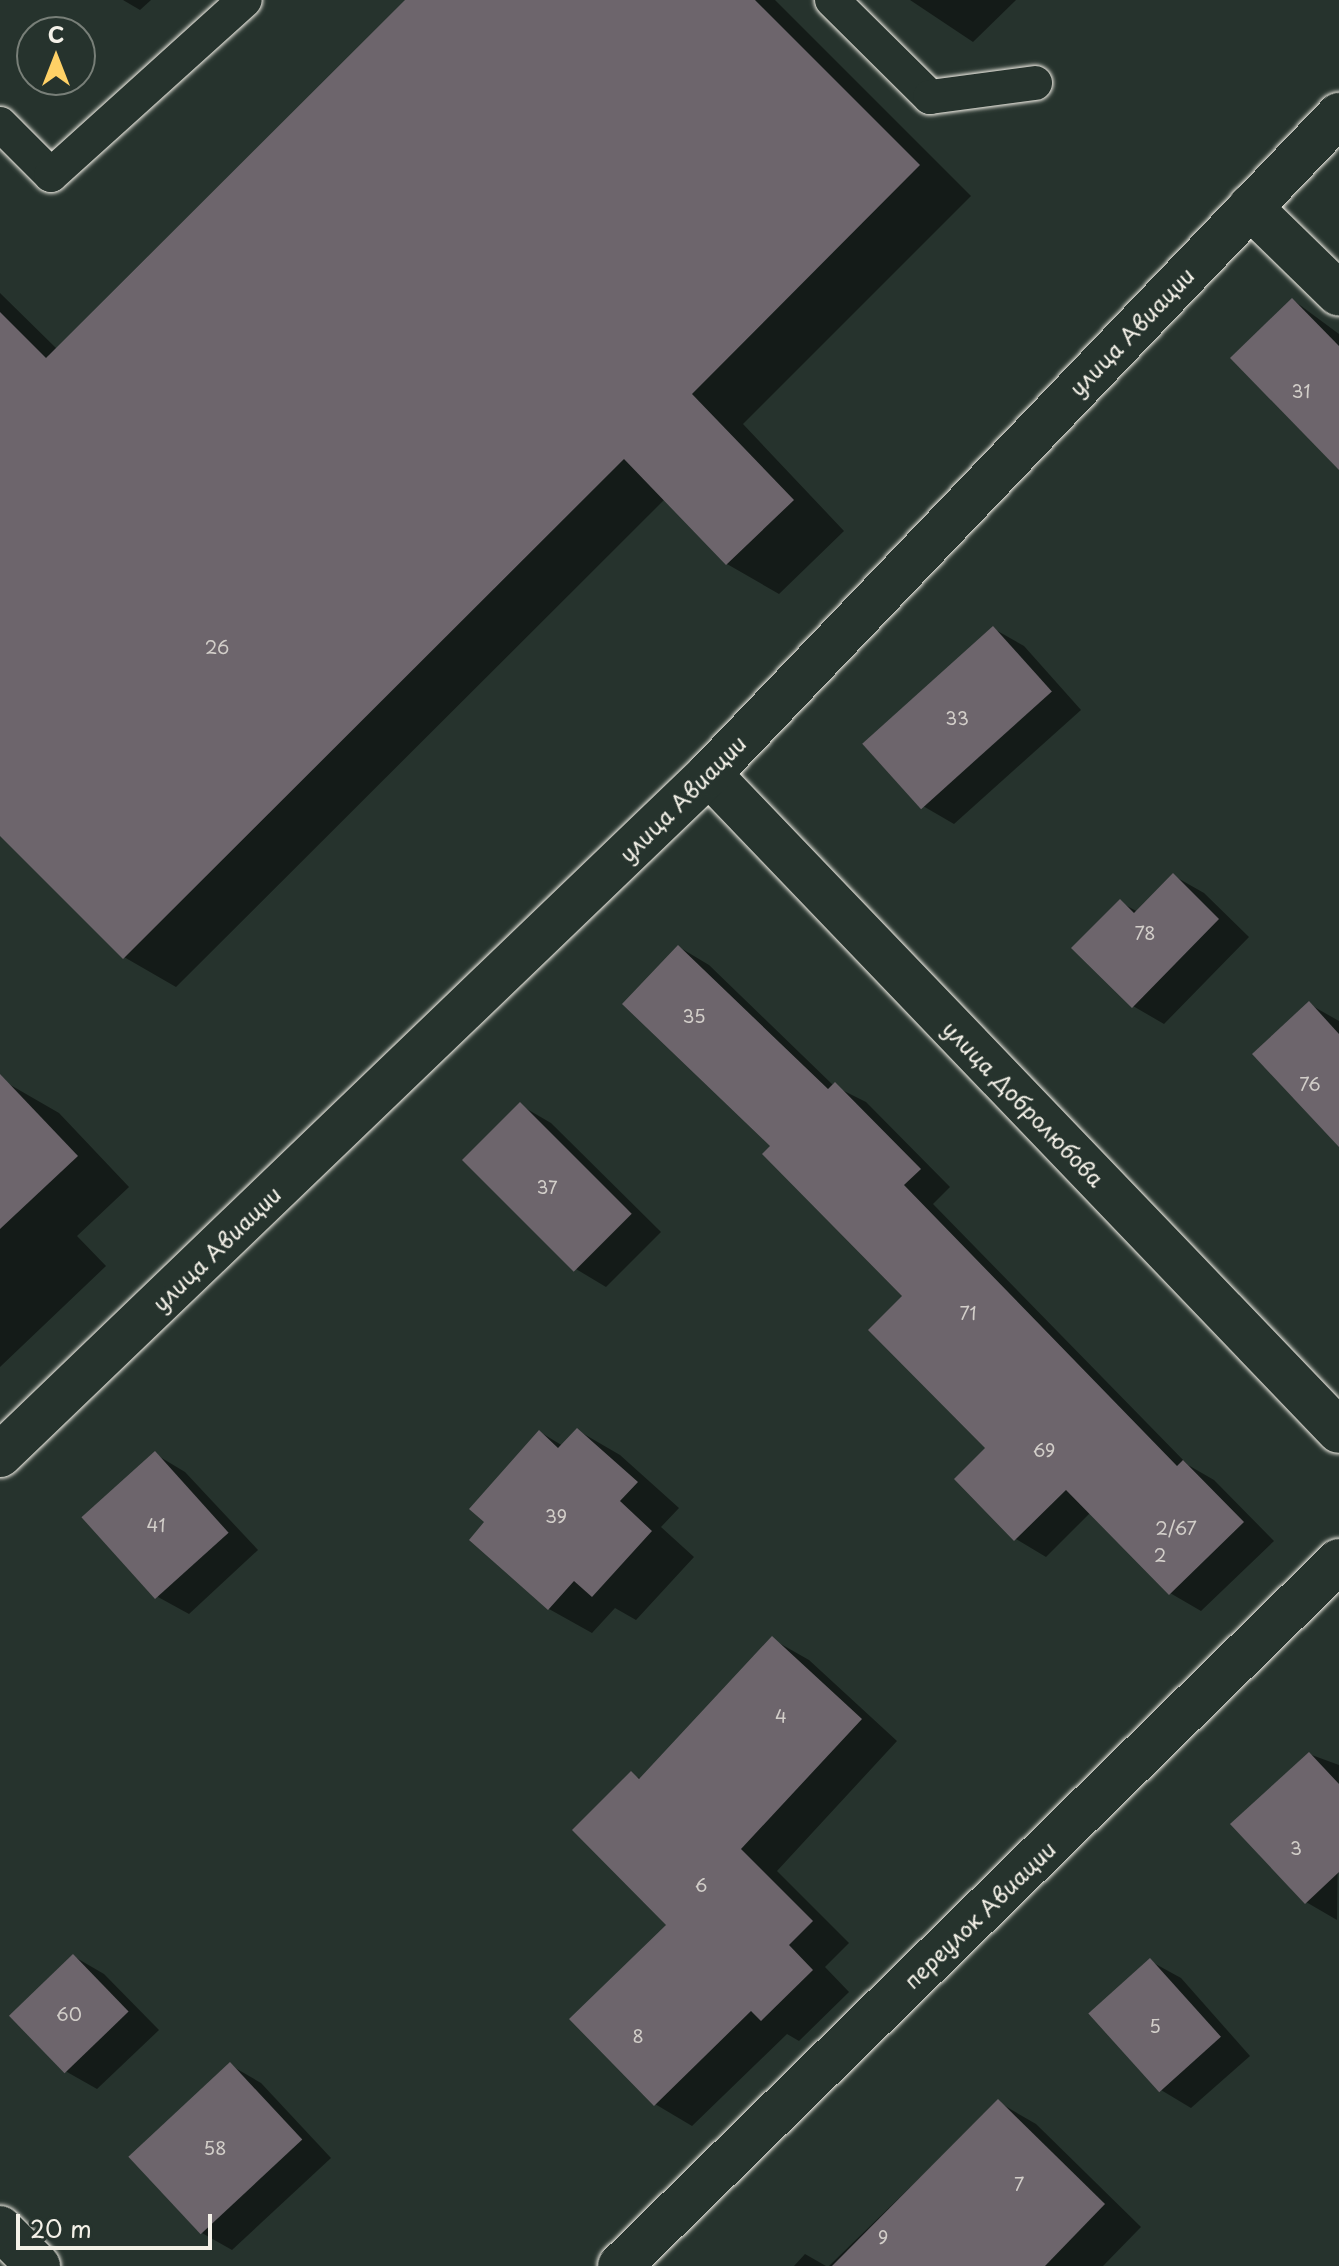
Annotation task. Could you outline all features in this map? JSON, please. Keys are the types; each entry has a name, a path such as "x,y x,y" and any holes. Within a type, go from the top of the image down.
{"street":[{"name":"улица Авиации","path":"0,1455 709,774 1339,115"},
{"path":"1250,207 1339,294"},
{"name":"улица Добролюбова","path":"709,774 1339,1431"},
{"name":"переулок Авиации","path":"620,2266 1339,1561"},
{"path":"0,2228 38,2266"}],"lane":[{"path":"0,124 51,175 245,0"},
{"path":"832,0 930,97 1035,83"}],"building":[{"path":"405,0 755,0 920,165 692,394 794,500 726,565 624,459 123,959 0,836 0,312 46,358"},
{"path":"1292,298 1339,346 1339,470 1230,358"},
{"path":"993,626 1052,691 921,809 862,744"},
{"path":"1173,873 1219,919 1132,1008 1071,948 1120,899 1134,913"},
{"path":"678,945 828,1089 835,1082 921,1169 904,1185 1177,1466 1183,1460 1244,1522 1169,1595 1066,1490 1014,1541 954,1479 985,1448 868,1330 902,1296 762,1154 770,1146 622,1004"},
{"path":"1309,1001 1339,1034 1339,1147 1252,1054"},
{"path":"0,1074 78,1156 0,1229"},
{"path":"520,1102 632,1214 574,1272 462,1160"},
{"path":"577,1428 638,1482 620,1501 652,1531 592,1597 574,1581 548,1610 469,1540 484,1522 469,1509 539,1430 558,1448"},
{"path":"155,1451 229,1533 155,1599 81,1517"},
{"path":"772,1636 862,1719 741,1849 813,1921 789,1945 813,1970 761,2021 751,2011 654,2106 569,2019 666,1925 572,1830 631,1771 639,1779"},
{"path":"1309,1752 1339,1784 1339,1872 1305,1904 1230,1824"},
{"path":"73,1954 129,2012 65,2073 9,2016"},
{"path":"1150,1958 1221,2037 1159,2092 1088,2014"},
{"path":"230,2062 302,2140 201,2234 128,2157"},
{"path":"998,2099 1105,2204 1045,2266 832,2266"}]}
